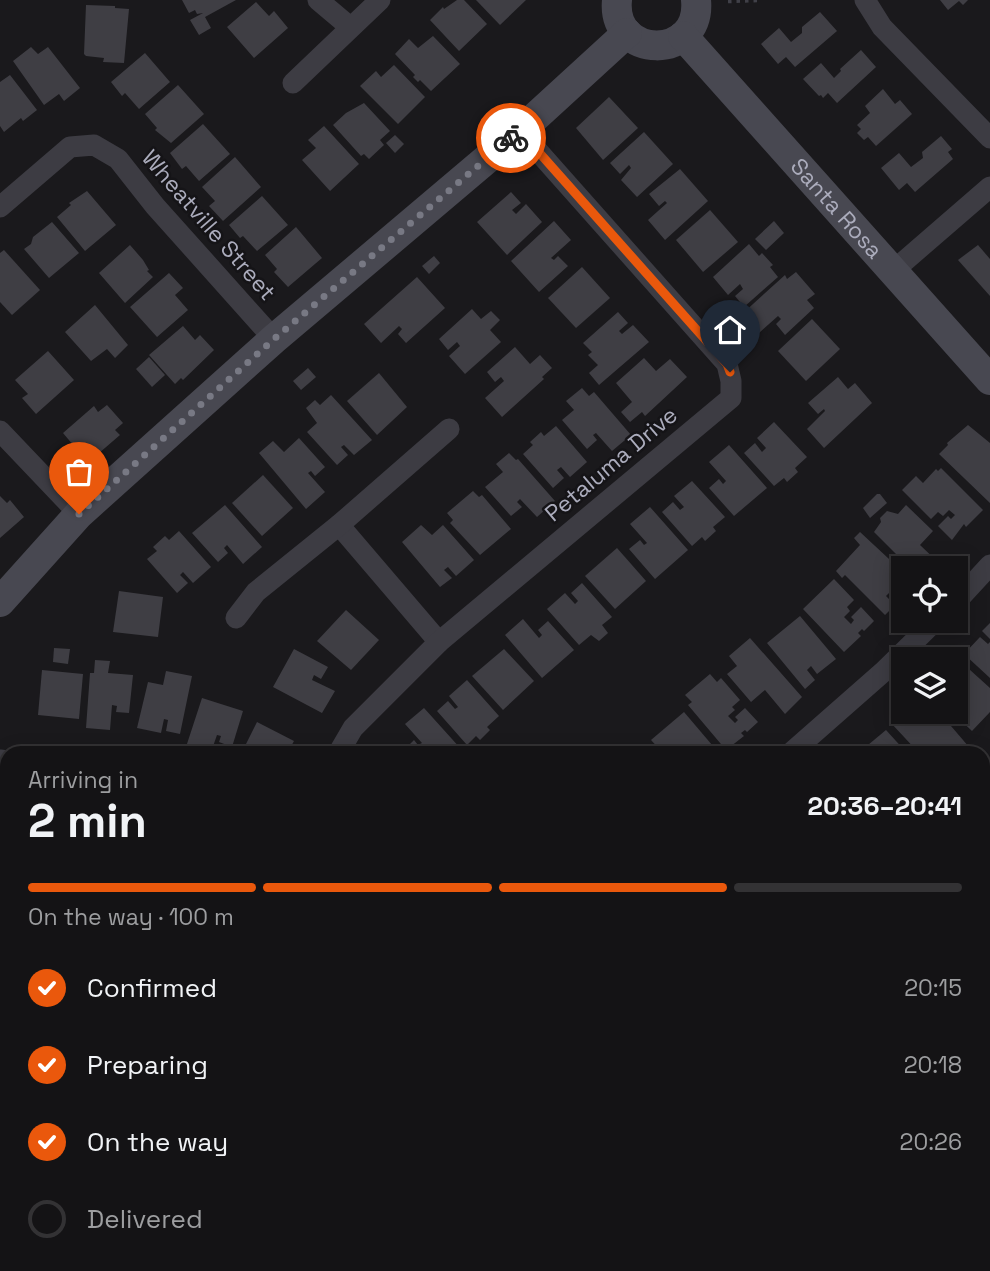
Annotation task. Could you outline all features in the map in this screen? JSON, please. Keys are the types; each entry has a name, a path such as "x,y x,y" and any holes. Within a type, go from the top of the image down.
{"street":[{"path":"318,0 350,27"},
{"path":"293,83 380,0"},
{"path":"617,0 619,22 636,41 648,46 673,43 683,36 696,15 696,0"},
{"path":"865,0 882,27 990,138"},
{"path":"0,602 79,514 274,339 520,131 627,33"},
{"name":"Santa Rosa","path":"683,36 990,380"},
{"name":"Petaluma Drive","path":"342,746 353,729 439,642 731,398 727,364 520,131"},
{"name":"Wheatville Street","path":"0,207 70,147 94,145 118,159 155,206 274,339"},
{"path":"893,271 990,187"},
{"path":"236,618 256,592 339,526 449,429"},
{"path":"0,431 79,514"},
{"path":"339,526 439,642"},
{"path":"968,588 990,565"},
{"path":"799,746 923,633"}],"path":[{"path":"728,1 760,0"}],"building":[{"path":"182,0 236,0 205,17 211,28 199,35 190,20 203,13 197,14 195,10 189,13"},
{"path":"457,0 464,0 487,24 459,51 430,20 443,7 444,9"},
{"path":"476,0 526,0 500,25"},
{"path":"940,0 968,0 963,5 959,1 948,10"},
{"path":"256,2 269,16 274,11 288,28 254,58 227,27"},
{"path":"86,5 129,9 124,63 103,62 104,58 84,54"},
{"path":"820,12 837,31 795,67 786,57 778,64 761,44 779,28 791,42 802,33 802,27"},
{"path":"433,36 460,64 431,91 413,77 415,75 395,54 409,39 418,48"},
{"path":"31,47 38,54 48,47 80,88 64,101 59,94 44,105 13,61"},
{"path":"861,50 876,67 837,103 828,93 823,98 819,96 803,79 821,63 834,78"},
{"path":"145,53 170,82 139,109 125,93 122,96 111,82"},
{"path":"394,65 425,97 398,124 360,86 376,71 381,77"},
{"path":"10,75 37,110 23,121 21,118 4,132 0,126 0,82"},
{"path":"178,85 204,114 171,143 155,130 157,128 145,114"},
{"path":"883,89 895,104 900,100 912,114 876,146 868,137 864,140 857,133 861,129 857,125 870,113 865,106"},
{"path":"609,97 638,128 603,160 576,128"},
{"path":"364,103 390,131 380,140 384,145 369,159 364,154 361,156 333,125 346,113"},
{"path":"203,124 230,154 199,181 186,166 182,169 170,153"},
{"path":"324,126 359,164 330,191 302,160 316,148 308,140"},
{"path":"644,132 673,164 637,197 621,180 631,168 629,165 620,174 610,163"},
{"path":"395,135 404,144 395,153 386,143"},
{"path":"941,136 952,149 948,152 953,159 915,192 907,183 899,190 881,168 899,153 911,167 923,158 922,152"},
{"path":"235,157 261,187 223,221 209,206 215,201 202,187"},
{"path":"680,169 708,201 665,240 648,220 667,203 665,201 659,206 649,194"},
{"path":"87,191 116,225 85,251 57,217 71,205 69,203"},
{"path":"511,192 521,203 512,210 516,214 526,204 542,222 507,255 477,222"},
{"path":"262,196 288,225 257,251 229,225"},
{"path":"710,210 738,242 703,272 676,240"},
{"path":"554,221 571,240 551,258 554,260 558,256 568,266 539,292 511,261"},
{"path":"774,221 784,233 766,250 755,239"},
{"path":"52,222 79,253 49,278 24,249 31,244 33,237"},
{"path":"296,227 322,258 288,287 274,272 277,269 265,255"},
{"path":"749,244 759,256 762,253 773,265 770,267 778,277 744,307 735,296 743,289 740,284 728,295 713,277"},
{"path":"130,245 153,277 125,303 99,273"},
{"path":"978,245 990,259 990,296 958,260"},
{"path":"4,250 40,290 12,315 0,302 0,253"},
{"path":"434,256 440,263 429,274 422,266"},
{"path":"582,267 610,298 576,328 548,298"},
{"path":"796,272 815,294 807,300 814,308 785,335 776,324 781,319 778,316 759,333 742,314 785,275 787,279"},
{"path":"169,273 183,288 175,295 188,310 157,337 130,307"},
{"path":"417,277 445,308 406,343 398,334 402,329 399,326 381,343 364,324"},
{"path":"95,305 128,345 115,358 107,349 91,361 65,332"},
{"path":"472,309 481,319 491,311 500,320 490,330 501,342 465,374 449,356 460,346 457,342 448,350 439,339"},
{"path":"618,312 628,323 619,331 622,334 633,325 649,342 599,385 589,373 598,365 588,355 592,352 583,343"},
{"path":"812,319 840,349 806,381 778,351"},
{"path":"183,326 195,340 200,335 214,350 183,380 181,378 175,384 149,355"},
{"path":"515,347 530,364 540,355 552,368 542,377 544,379 502,417 485,398 504,381 501,377 495,382 487,372"},
{"path":"48,351 74,380 36,414 22,398 28,394 15,380"},
{"path":"149,357 165,375 152,387 136,369"},
{"path":"644,358 656,371 670,359 687,377 645,416 642,412 630,422 621,412 632,402 616,383"},
{"path":"308,368 316,377 301,390 293,381"},
{"path":"379,373 407,407 377,435 347,401"},
{"path":"838,377 848,389 855,383 872,403 824,448 807,429 825,411 824,409 818,414 808,403"},
{"path":"582,388 589,396 594,392 631,435 612,451 596,433 593,435 597,440 587,449 562,420 574,410 566,401"},
{"path":"331,395 372,440 354,455 344,445 341,447 348,455 337,465 307,432 317,423 306,408 315,400 320,405"},
{"path":"107,405 123,423 115,430 120,435 91,460 86,453 84,455 79,452 63,433 94,406 98,412"},
{"path":"774,422 807,457 795,468 798,472 787,482 784,478 774,486 744,453 755,443 762,452 766,448 757,438"},
{"path":"968,425 990,443 990,503 939,454 947,443"},
{"path":"556,426 587,462 570,477 561,467 557,470 564,478 553,488 523,454 533,445 530,442 541,432 544,436"},
{"path":"299,438 325,467 315,476 311,471 308,473 325,492 306,509 259,453 273,441 284,452"},
{"path":"729,445 767,488 734,516 709,488 719,479 723,484 726,481 709,462"},
{"path":"509,453 518,459 555,501 537,517 520,499 517,502 522,507 511,516 485,487 503,472 496,464"},
{"path":"941,468 983,510 966,527 964,524 952,540 938,526 948,516 951,519 955,515 949,510 943,516 938,512 931,519 902,490 916,476 923,483 936,469 938,471"},
{"path":"263,475 293,508 262,536 232,503"},
{"path":"692,481 725,517 713,527 716,531 705,541 702,537 692,546 662,512 673,502 680,510 684,507 674,496"},
{"path":"473,491 479,497 482,495 511,529 480,555 450,523 453,520 447,513"},
{"path":"877,494 887,503 870,518 863,508"},
{"path":"0,496 7,503 10,500 24,517 0,538"},
{"path":"225,505 262,547 243,564 227,545 224,548 228,553 218,562 192,533"},
{"path":"906,505 933,531 920,545 932,556 898,556 874,532 881,522 880,518 887,511 898,514"},
{"path":"650,507 688,550 655,579 629,549 640,540 644,545 647,543 630,524"},
{"path":"421,525 432,535 443,525 474,560 456,576 448,567 444,570 452,578 440,587 402,542"},
{"path":"179,531 211,567 193,583 183,572 180,575 188,583 177,593 147,559 157,551 153,547 165,536 169,540"},
{"path":"860,532 891,561 891,593 886,596 891,601 891,609 885,615 845,575 842,578 836,571 860,545 854,538"},
{"path":"617,548 646,581 615,609 585,576"},
{"path":"834,579 854,600 847,607 850,611 844,617 851,624 854,620 851,617 861,607 874,621 858,633 861,636 844,652 803,609"},
{"path":"582,583 612,617 602,625 608,633 599,641 591,635 579,645 547,609 565,593 575,604 578,601 571,593"},
{"path":"119,591 163,597 158,637 113,632"},
{"path":"346,610 379,640 351,670 317,641"},
{"path":"800,616 836,659 817,674 811,666 807,670 815,680 805,689 767,643"},
{"path":"523,619 539,638 542,635 538,630 548,621 574,650 542,678 505,635"},
{"path":"990,623 990,639 982,631"},
{"path":"980,637 988,644 990,642 990,678 968,658 968,650"},
{"path":"750,638 802,697 785,714 765,690 751,702 727,674 737,666 729,656"},
{"path":"54,648 70,649 68,664 53,662"},
{"path":"294,649 328,667 321,679 314,675 312,680 335,691 322,713 273,687"},
{"path":"504,649 534,681 503,710 472,676"},
{"path":"95,660 110,661 108,673 133,675 129,713 116,712 117,706 112,705 110,730 86,728 90,673 94,673"},
{"path":"968,668 990,688 990,712 972,731 965,724 968,724"},
{"path":"42,670 83,674 79,719 38,715"},
{"path":"166,671 192,676 180,734 166,731 168,720 164,719 161,733 137,728 148,682 163,685"},
{"path":"710,674 717,682 721,678 740,700 732,707 735,710 728,716 735,723 738,720 735,717 745,708 758,722 747,732 745,730 741,733 744,736 731,746 723,746 688,705 692,702 685,695"},
{"path":"467,680 499,716 487,727 490,730 480,740 476,736 467,745 437,711 448,701 455,709 458,707 449,696"},
{"path":"202,698 243,711 232,746 219,742 221,736 217,735 213,746 186,746"},
{"path":"424,708 458,746 408,746 414,740 418,745 422,743 405,724"},
{"path":"684,712 713,746 656,746 651,740"},
{"path":"257,722 294,741 291,746 245,746"},
{"path":"892,724 949,724 968,746 912,746"},
{"path":"886,730 901,746 869,746"}],"way so far":[{"path":"79,514 274,339 511,138"}],"route":[{"path":"511,138 520,131 727,364 730,372"}]}
